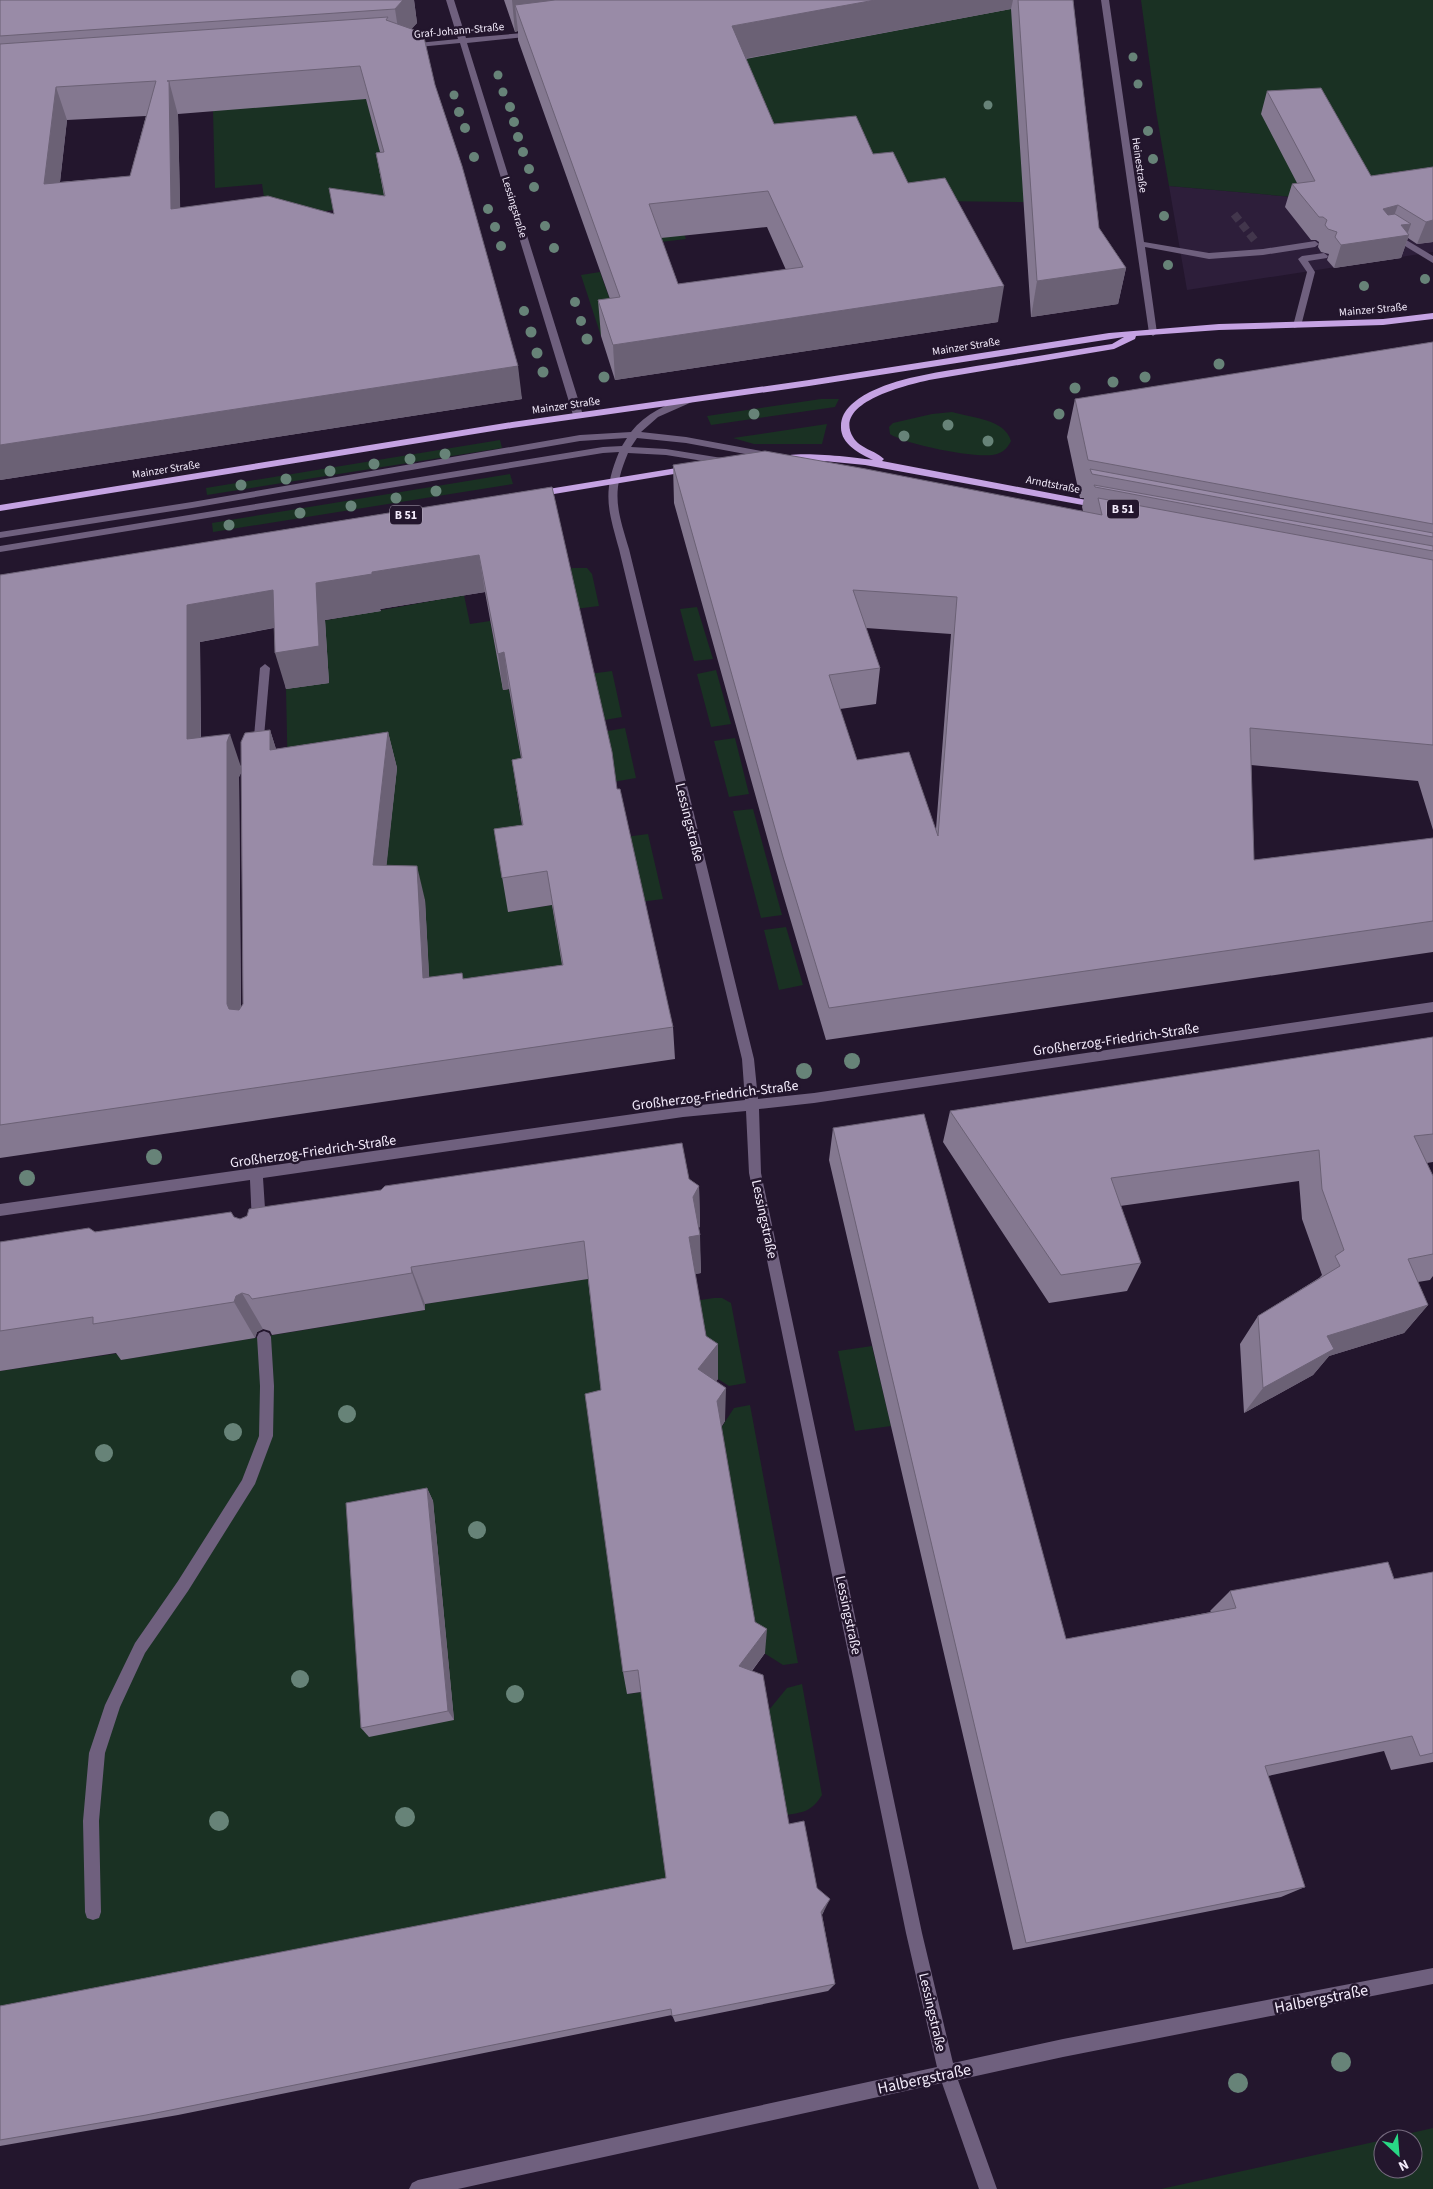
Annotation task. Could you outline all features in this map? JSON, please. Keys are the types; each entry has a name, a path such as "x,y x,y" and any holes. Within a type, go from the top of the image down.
{"main road":[{"name":"Mainzer Straße","path":"0,508 578,415 1109,336 1219,327 1383,322 1433,316"},
{"name":"Mainzer Straße","path":"865,454 853,446 846,436 844,426 854,407 873,394 906,382 930,377 1114,346 1136,335"},
{"name":"Arndtstraße","path":"865,454 905,468"},
{"name":"Arndtstraße","path":"783,459 806,457 838,459 905,468 1114,508"},
{"name":"B 51","path":"525,496 613,481 740,463 783,459"}],"street":[{"name":"Lessingstraße","path":"450,0 578,415"},
{"name":"Heinestraße","path":"1106,0 1153,333"},
{"name":"Graf-Johann-Straße","path":"399,47 541,34"},
{"path":"1381,234 1389,232 1433,260"},
{"path":"1140,244 1210,256 1314,244"},
{"path":"1392,246 1406,244"},
{"path":"1292,247 1311,272 1297,326"},
{"path":"1302,260 1324,256"},
{"name":"Lessingstraße","path":"689,400 646,421 634,435 613,481 614,514 748,1058 755,1173 914,1933 947,2073 988,2189"},
{"path":"0,535 580,438 634,435 680,438 839,470"},
{"path":"0,549 583,452 626,449 679,453 740,463"},
{"path":"254,759 258,750 265,668"},
{"name":"Großherzog-Friedrich-Straße","path":"0,1210 674,1114 862,1091 1433,1007"},
{"path":"256,1174 260,1240"},
{"path":"93,1912 91,1821 97,1753 113,1705 140,1648 183,1586 248,1484 266,1436 267,1386 264,1336"},
{"name":"Halbergstraße","path":"418,2189 1073,2046 1433,1976"}],"shaded area":[{"path":"1433,178 1433,252 1187,290 1169,186 1350,202"}],"green space":[{"path":"988,0 1011,0 1024,202 934,201 899,207 890,188 871,190 842,124 762,133 759,126 650,138 686,239 652,243 589,77 777,48 781,52 962,18 953,8"},
{"path":"1141,0 1433,0 1433,178 1350,202 1169,186 1156,111"},
{"path":"363,86 384,164 385,204 267,218 262,184 215,188 213,111"},
{"path":"600,272 622,333 601,336 581,275"},
{"path":"821,399 839,399 835,407 711,425 707,416"},
{"path":"952,412 987,420 1002,428 1008,434 1011,441 1009,445 997,454 975,455 942,450 910,442 890,434 889,427 893,423 932,414"},
{"path":"827,424 822,444 754,444 733,438"},
{"path":"500,440 502,448 207,495 206,488"},
{"path":"510,474 513,484 213,532 212,523"},
{"path":"587,568 592,574 599,606 575,609 566,569"},
{"path":"464,595 470,624 490,621 504,690 509,689 527,793 517,795 524,837 508,912 552,905 570,983 384,1017 427,944 425,900 288,784 286,689 329,682 311,623"},
{"path":"697,607 713,659 694,661 680,609"},
{"path":"716,670 731,724 711,727 697,674"},
{"path":"612,671 622,717 599,721 589,674"},
{"path":"625,728 636,778 613,782 602,732"},
{"path":"735,738 749,794 729,797 714,741"},
{"path":"753,809 782,915 761,918 733,811"},
{"path":"648,834 663,899 640,902 625,837"},
{"path":"786,927 803,985 779,990 764,930"},
{"path":"623,1273 606,1423 628,1694 642,1692 712,1883 0,2020 0,1371 120,1353 121,1360 425,1310 425,1304"},
{"path":"722,1298 731,1303 746,1383 729,1386 718,1379 694,1301"},
{"path":"872,1346 891,1426 855,1431 838,1351"},
{"path":"750,1405 798,1663 783,1665 753,1646 717,1434 734,1408"},
{"path":"802,1684 822,1795 809,1809 800,1813 781,1816 764,1716 787,1688"},
{"path":"1433,2128 1433,2189 1161,2189 1373,2142 1373,2179 1423,2179 1423,2130"}],"building":[{"path":"0,0 403,0 395,9 0,36"},
{"path":"555,0 875,0 732,26 774,124 856,116 873,154 893,152 908,183 945,178 1004,286 613,345 598,300 620,297 515,5","holes":["768,191 803,267 678,284 649,204"]},
{"path":"1018,0 1073,0 1099,228 1126,268 1037,281"},
{"path":"388,17 386,20 423,33 435,85 462,166 518,366 0,445 0,44","holes":["360,66 384,152 376,153 385,196 329,188 334,214 268,196 171,209 169,81 167,81","156,81 130,176 44,184 56,87"]},
{"path":"1321,88 1371,176 1433,167 1433,220 1426,222 1398,205 1383,209 1388,215 1395,214 1411,224 1401,225 1409,235 1341,245 1335,237 1337,232 1328,229 1325,225 1327,220 1319,217 1292,184 1315,181 1267,91"},
{"path":"1433,342 1433,524 1088,460 1075,399"},
{"path":"765,451 1102,515 1098,498 1433,560 1433,745 1250,728 1254,860 1433,838 1433,921 829,1008 783,857 673,465","holes":["853,590 957,597 938,836 909,752 857,760 829,675 880,668"]},
{"path":"1090,469 1433,533 1433,537 1092,474"},
{"path":"1094,485 1433,546 1433,551 1095,487"},
{"path":"552,487 612,752 617,789 620,789 673,1027 0,1125 0,575","holes":["479,555 498,654 504,652 522,758 512,760 523,825 494,829 502,878 547,871 563,965 463,979 462,973 423,978 417,866 373,865 388,732 270,750 270,730 245,733 241,742 243,1004 239,1010 229,1009 227,1004 227,742 230,734 187,739 187,605 273,590 275,653 319,646 316,583"]},
{"path":"1433,1037 1433,1134 1414,1136 1433,1176 1433,1254 1408,1259 1428,1305 1327,1336 1334,1349 1263,1388 1258,1316 1340,1266 1335,1256 1344,1250 1322,1189 1319,1150 1111,1178 1141,1263 1061,1275 950,1111"},
{"path":"924,1114 1066,1639 1236,1608 1230,1591 1388,1562 1394,1579 1433,1572 1433,1753 1420,1756 1412,1736 1265,1766 1305,1887 1026,1943 833,1128"},
{"path":"682,1143 689,1179 699,1186 693,1197 700,1235 689,1237 706,1336 718,1344 698,1369 726,1388 717,1401 755,1622 767,1629 739,1666 763,1675 789,1824 804,1821 817,1888 830,1899 821,1912 835,1984 672,2016 671,2009 146,2115 0,2140 0,2006 666,1878 638,1670 623,1672 585,1394 601,1390 584,1241 411,1267 412,1273 252,1299 249,1295 242,1293 236,1296 234,1302 93,1324 93,1317 0,1331 0,1242 89,1228 95,1232 231,1212 234,1217 240,1219 247,1216 249,1209 381,1190 385,1186"},
{"path":"427,1488 448,1711 361,1728 346,1503"}],"tunnel":[{"path":"1234,214 1256,242"}]}
